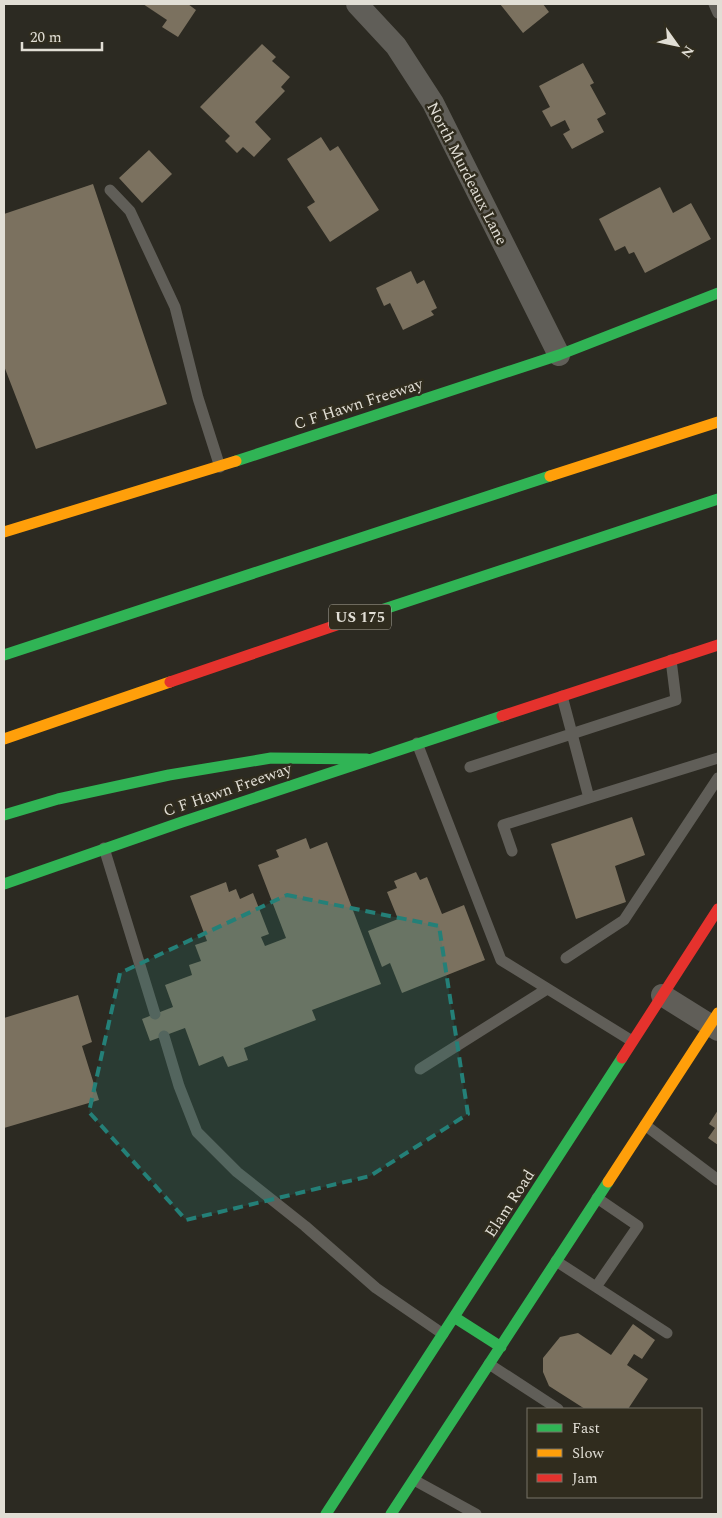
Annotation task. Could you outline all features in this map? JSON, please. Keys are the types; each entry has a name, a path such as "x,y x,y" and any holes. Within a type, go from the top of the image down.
{"main road":[{"name":"C F Hawn Freeway","path":"4,532 220,467 559,355 718,292"},
{"path":"4,655 718,422"},
{"name":"US 175","path":"4,739 442,589 718,499"},
{"name":"C F Hawn Freeway","path":"4,884 367,759 717,646"},
{"path":"4,814 58,799 170,775 271,758 367,759"},
{"name":"Elam Road","path":"326,1514 718,909"},
{"path":"394,1511 645,1125 716,1022"},
{"path":"454,1317 501,1347"}],"street":[{"name":"North Murdeaux Lane","path":"357,4 396,46 433,103 559,355"},
{"path":"662,995 716,1022"}],"lane":[{"path":"714,4 718,13"},
{"path":"110,190 130,211 173,300 198,398 220,467"},
{"path":"470,768 676,700 671,660"},
{"path":"562,696 589,798"},
{"path":"417,743 501,960 632,1042"},
{"path":"512,851 503,825 718,758"},
{"path":"566,958 624,920 718,778"},
{"path":"104,848 155,1014"},
{"path":"420,1069 548,989"},
{"path":"164,1036 179,1086 198,1132 237,1172 305,1226 376,1288 443,1334"},
{"path":"645,1125 718,1180"},
{"path":"596,1288 638,1226 597,1198"},
{"path":"556,1261 668,1333"},
{"path":"489,1364 556,1408"},
{"path":"414,1480 476,1514"},
{"path":"394,1511 406,1514"}],"highlighted area":[{"path":"287,895 439,926 468,1114 370,1176 186,1220 89,1112 120,973"}],"building":[{"path":"143,4 188,4 196,10 178,37 162,27 167,20"},
{"path":"500,4 543,4 549,12 523,33"},
{"path":"262,44 276,57 272,61 290,77 281,87 285,91 255,122 271,139 254,157 243,147 237,153 225,141 230,136 200,107"},
{"path":"583,63 594,83 590,85 606,114 597,119 604,132 572,149 563,134 570,130 565,120 551,127 542,111 550,107 539,86"},
{"path":"321,137 330,151 338,146 379,210 330,242 307,207 315,202 287,159"},
{"path":"149,150 172,174 142,203 119,178"},
{"path":"93,184 167,404 36,449 4,366 4,214"},
{"path":"660,187 673,213 691,203 711,239 645,273 634,252 629,254 625,246 615,251 599,219"},
{"path":"411,271 417,284 424,280 437,308 431,311 434,315 403,330 390,303 384,306 376,288"},
{"path":"632,817 645,855 615,866 626,902 576,919 551,844"},
{"path":"306,838 310,849 327,842 381,984 312,1010 316,1020 244,1048 248,1060 228,1067 223,1056 199,1066 185,1028 150,1041 142,1019 173,1007 165,985 192,975 189,965 201,961 195,945 207,941 190,896 226,882 229,892 236,889 240,899 253,893 269,934 261,937 265,946 286,938 258,865 279,857 276,850"},
{"path":"416,872 420,880 427,877 442,914 464,905 485,960 402,993 390,963 382,967 368,931 398,919 387,892 397,888 394,881"},
{"path":"78,995 92,1042 82,1046 99,1100 4,1128 4,1018"},
{"path":"718,1110 718,1145 708,1138 715,1128 709,1124"},
{"path":"633,1324 655,1340 642,1359 634,1354 627,1365 648,1379 629,1408 583,1408 549,1386 543,1372 543,1358 560,1337 578,1333 611,1355"}],"traffic: fast":[{"path":"236,461 559,355 718,293"},
{"path":"4,655 550,476"},
{"path":"360,617 718,499"},
{"path":"4,884 182,822 502,716"},
{"path":"4,815 58,799 169,775 271,758 367,759"},
{"path":"326,1514 622,1058"},
{"path":"391,1514 608,1182"},
{"path":"454,1317 501,1347"}],"traffic: slow":[{"path":"550,476 718,422"},
{"path":"4,532 236,461"},
{"path":"4,739 170,682"},
{"path":"608,1182 718,1013"}],"traffic: jam":[{"path":"170,682 360,617"},
{"path":"502,716 718,645"},
{"path":"622,1058 718,909"}]}
